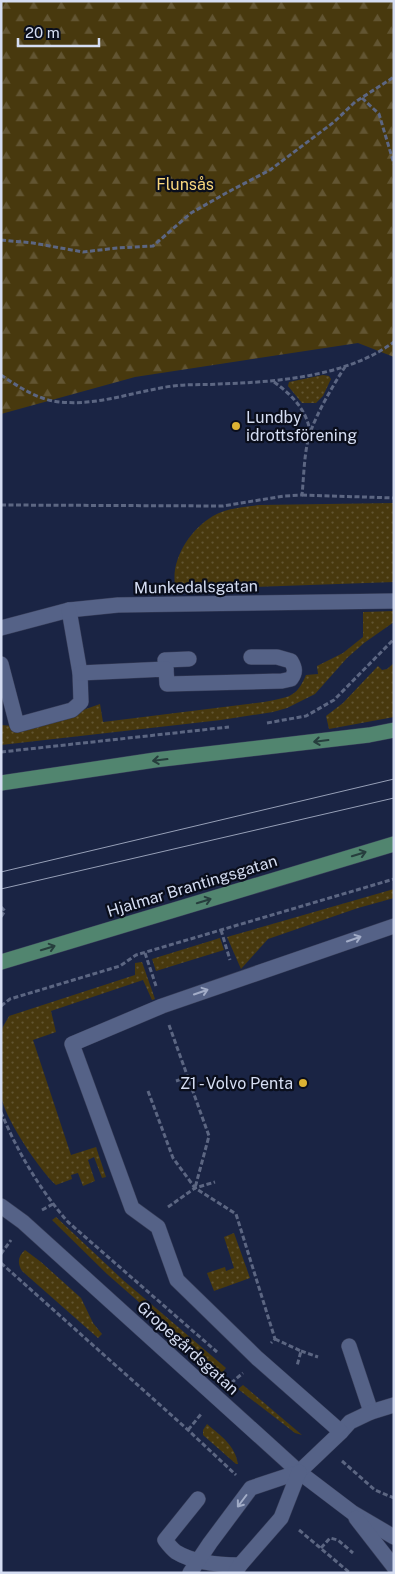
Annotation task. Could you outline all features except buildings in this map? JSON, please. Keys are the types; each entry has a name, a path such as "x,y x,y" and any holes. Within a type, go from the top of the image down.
{"main road":[{"path":"1,783 155,760 369,735 394,730"},
{"name":"Hjalmar Brantingsgatan","path":"1,962 394,844"}],"street":[{"name":"Munkedalsgatan","path":"1,628 69,610 118,605 394,601"},
{"path":"1,664 17,725 72,710 81,702 80,673 69,610"},
{"path":"189,659 165,660 167,684 282,681 292,679 295,673 292,661 277,657 251,657"},
{"path":"80,673 166,668"},
{"path":"341,1432 257,1358 177,1280 158,1227 132,1208 72,1044 159,1008 394,926"},
{"name":"Gropegårdsgatan","path":"1,1206 23,1222 299,1472 353,1513 394,1537"},
{"path":"350,1346 371,1412"},
{"path":"198,1499 165,1540 175,1552 195,1566 222,1565 238,1569 281,1518 299,1472 350,1422 371,1412 394,1405"},
{"path":"195,1566 251,1488 299,1472"},
{"name":"Gropegårdsgatan","path":"353,1513 394,1567"}],"path":[{"path":"1,240 33,243 83,252 153,246 191,213 270,170 334,122 362,98 394,77"},
{"path":"362,98 379,114 394,164"},
{"path":"1,375 27,392 59,402 107,400 173,386 274,382 345,367 394,342"},
{"path":"302,495 310,432 333,385 345,367"},
{"path":"274,382 286,391 300,408 309,425 310,432"},
{"path":"1,505 223,506 302,495 394,498"},
{"path":"259,724 306,716 334,700 394,639"},
{"path":"1,752 233,727"},
{"path":"1,1006 10,999 120,966 136,955 394,879"},
{"path":"1,907 5,911 1,916"},
{"path":"145,953 159,1008 188,1077 209,1136 194,1188"},
{"path":"176,1081 188,1077"},
{"path":"148,1091 173,1158 194,1188 236,1214 275,1339 318,1357"},
{"path":"1,1112 13,1139 53,1204"},
{"path":"149,1221 194,1188 215,1182"},
{"path":"1,1263 239,1477"},
{"path":"242,1374 275,1339"},
{"path":"295,1373 301,1351"},
{"path":"294,1526 350,1573"},
{"path":"321,1548 330,1538 336,1539 358,1557"}],"green space":[{"name":"Flunsås","path":"1,1 394,1 394,357 358,343 135,377 1,414"},
{"path":"323,375 329,376 331,379 323,396 316,403 302,403 288,386 289,382"},
{"path":"394,503 394,582 199,589 183,589 175,585 176,565 184,545 197,528 213,516 224,511 259,505"},
{"path":"394,611 394,622 364,643 347,658 315,694 287,708 221,720 1,745 1,725 27,727 100,704 103,722 285,698 298,689 306,675 318,674 317,666 343,653 363,637 363,612"},
{"path":"394,663 394,717 329,729 326,716 343,703 378,666 382,670 387,669"},
{"path":"394,889 394,898 358,908 268,939 241,969 227,937"},
{"path":"220,938 224,950 156,971 152,959"},
{"path":"142,962 155,999 152,1000 143,980 51,1011 56,1032 33,1040 71,1155 96,1147 106,1177 102,1178 94,1157 88,1160 95,1181 83,1186 78,1173 71,1175 72,1179 56,1185 25,1145 5,1109 2,1100 0,1065 3,1028 9,1016 135,975 135,963"},
{"path":"56,1217 123,1280 226,1368 221,1374 107,1274 52,1220"},
{"path":"234,1233 250,1278 214,1291 207,1273 225,1267 226,1271 234,1268 224,1237"},
{"path":"25,1250 81,1298 93,1323 102,1334 98,1338 22,1271 19,1260"},
{"path":"243,1385 302,1435 295,1433 238,1389"},
{"path":"207,1424 231,1446 238,1464 203,1435 203,1430"}],"tram line":[{"path":"1,872 394,779"},
{"path":"1,889 394,798"}],"place":[{"name":"Lundby idrottsförening","path":"236,426"},
{"name":"Z1 - Volvo Penta","path":"303,1083"}]}
